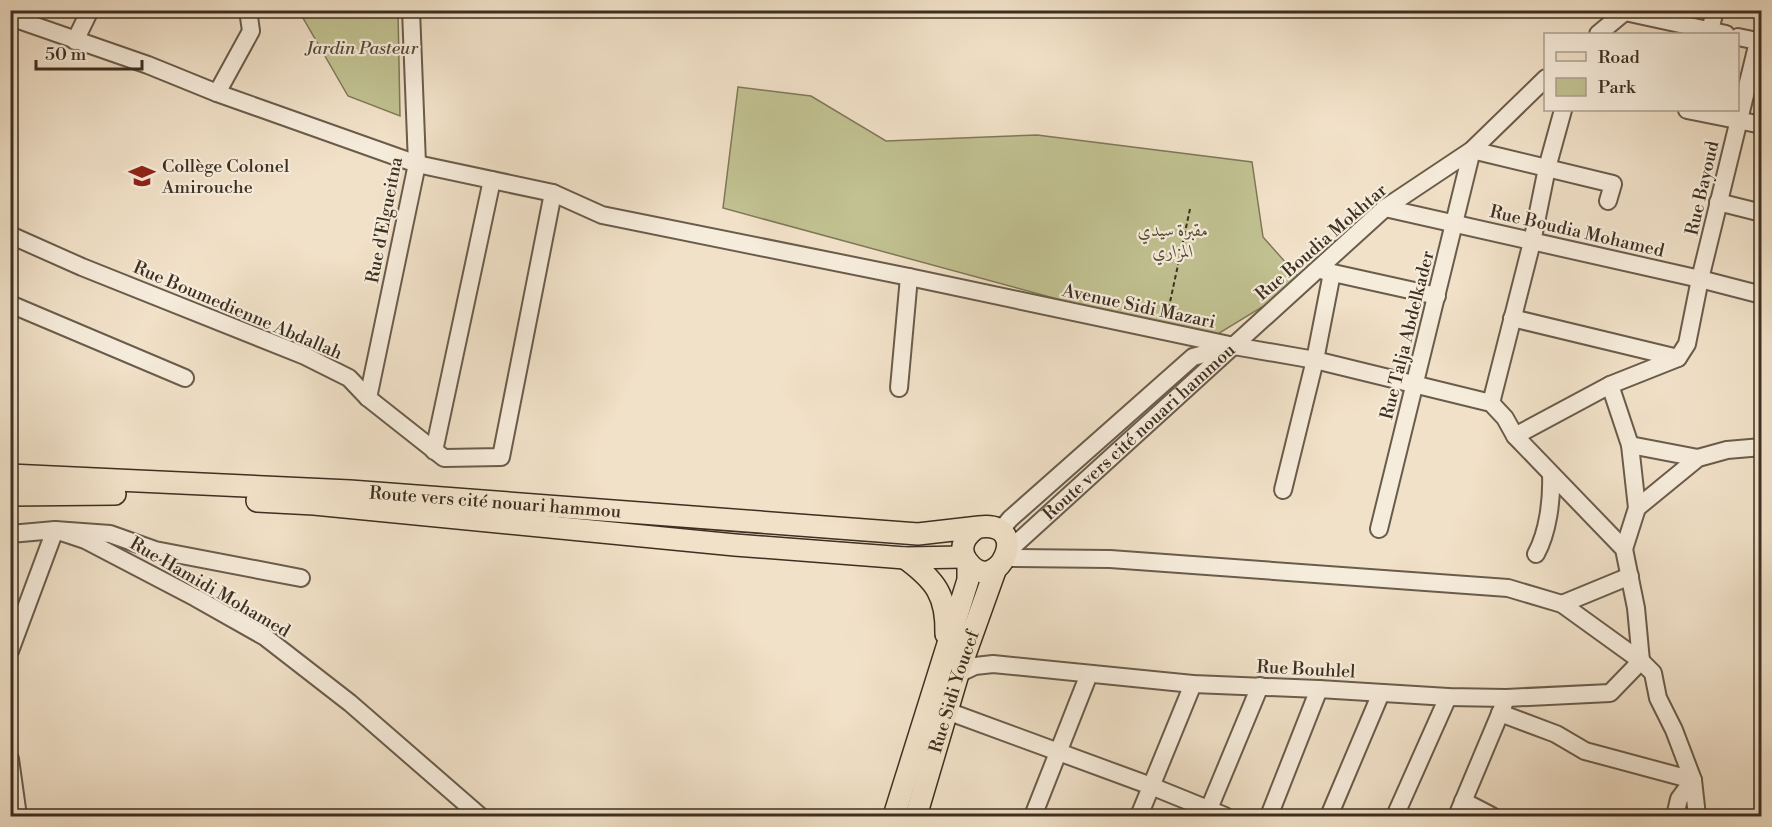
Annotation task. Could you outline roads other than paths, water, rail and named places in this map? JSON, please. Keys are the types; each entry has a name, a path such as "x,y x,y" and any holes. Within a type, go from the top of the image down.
{"main road":[{"name":"Route vers cité nouari hammou","path":"10,475 350,491 918,534 979,527"},
{"name":"Route vers cité nouari hammou","path":"10,495 106,493 314,504 735,545 905,558 966,560"},
{"path":"894,816 968,580 963,542 972,530 979,527 993,527 1005,536 1003,559 981,571 966,560"},
{"path":"905,558 926,573 937,586 945,606 946,649"},
{"name":"Rue Sidi Youcef","path":"916,816 958,674 1003,559"}],"street":[{"path":"75,41 90,10"},
{"path":"217,93 251,31 248,10"},
{"name":"Rue d'Elgueitna","path":"368,398 417,164 411,10"},
{"path":"1599,33 1626,11 1718,33 1715,10"},
{"name":"Avenue Sidi Mazari","path":"10,17 417,164 553,194 602,216 909,277 1234,346 1315,360 1491,403"},
{"path":"1739,37 1760,42"},
{"name":"Rue Bayoud","path":"1682,351 1738,120 1760,42"},
{"name":"Rue Boudia Mokhtar","path":"1234,346 1325,271 1384,208 1472,150 1544,79"},
{"path":"1563,111 1547,168 1533,242 1491,403 1505,418 1515,436 1624,549"},
{"path":"1692,111 1761,125"},
{"path":"1472,150 1613,184 1608,201"},
{"name":"Rue Talja Abdelkader","path":"1380,529 1472,150"},
{"path":"434,451 492,180"},
{"name":"Rue Boumedienne Abdallah","path":"10,235 93,271 305,356 349,378 368,398 444,458 501,457 553,194"},
{"path":"1718,202 1761,213"},
{"name":"Rue Boudia Mohamed","path":"1384,208 1700,279 1761,295"},
{"path":"1283,490 1315,360 1325,271 1437,296"},
{"path":"899,388 909,277"},
{"path":"10,304 185,378"},
{"path":"1512,318 1682,351"},
{"name":"Route vers cité nouari hammou","path":"1000,531 1010,519 1192,357 1234,346"},
{"name":"Route vers cité nouari hammou","path":"1003,559 1234,346"},
{"path":"1515,436 1610,385 1682,351"},
{"path":"1610,385 1630,445 1637,508 1624,549 1636,608 1641,661"},
{"path":"1630,445 1698,458"},
{"path":"1637,508 1698,458 1727,450 1761,447"},
{"path":"1536,554 1543,541 1551,474"},
{"path":"10,651 55,530 110,534 155,550 301,578"},
{"name":"Rue Hamidi Mohamed","path":"10,534 55,530 85,540 265,637 350,703 480,816"},
{"path":"1003,559 1110,559 1508,588 1562,604 1641,661 1653,673 1658,698 1674,729 1693,780 1696,816"},
{"path":"1562,604 1630,576"},
{"name":"Rue Bouhlel","path":"958,674 975,666 993,664 1193,684 1448,697 1503,705 1610,693 1641,661"},
{"path":"1034,816 1089,674"},
{"path":"1138,816 1193,684"},
{"path":"1207,813 1260,686"},
{"path":"1269,816 1319,689"},
{"path":"1329,816 1381,693"},
{"path":"1395,816 1448,697"},
{"path":"1492,816 1460,809 1503,705 1585,751 1693,780"},
{"path":"947,711 1151,786 1207,813 1225,816"},
{"path":"10,759 18,816"},
{"path":"1675,816 1679,799 1693,780"}],"place":[{"name":"Collège Colonel Amirouche","path":"142,176"}],"park label":[{"name":"Jardin Pasteur","path":"362,48"},
{"name":"مقبرة سيدي المزاري","path":"1173,240"}]}
